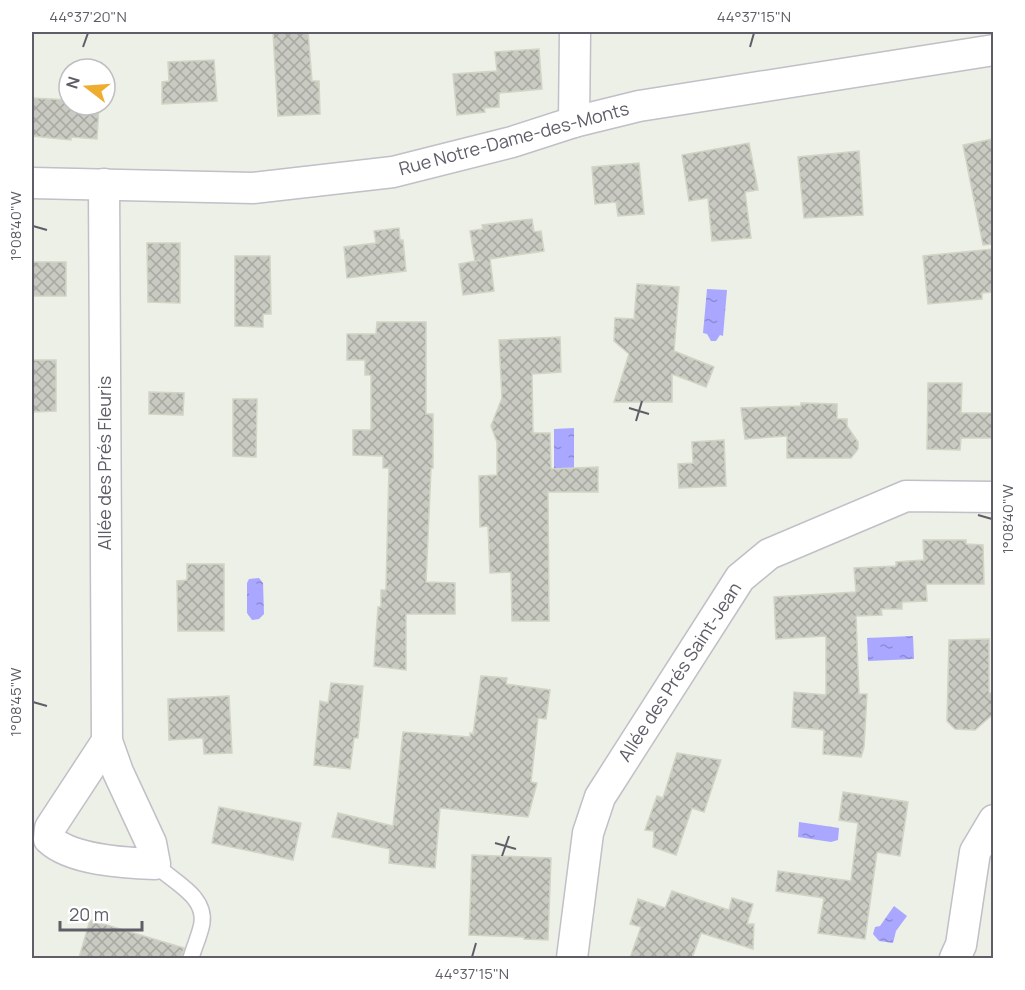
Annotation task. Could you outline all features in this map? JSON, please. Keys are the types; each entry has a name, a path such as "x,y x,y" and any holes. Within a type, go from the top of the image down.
{"street":[{"path":"574,122 575,32"},
{"name":"Rue Notre-Dame-des-Monts","path":"32,183 253,188 393,172 512,142 574,122 639,106 993,50"},
{"name":"Allée des Prés Fleuris","path":"104,184 107,741 117,772 151,843 155,864"},
{"name":"Allée des Prés Saint-Jean","path":"572,958 588,833 600,797 740,578 769,554 906,496 993,496"},
{"path":"107,741 50,828 49,839 57,847 78,854 127,863 155,864"},
{"path":"955,958 961,945 975,852 993,820"}],"lane":[{"path":"155,864 192,894 201,906 202,922 191,958"}],"water":[{"path":"707,289 727,290 723,336 720,335 716,341 711,341 707,334 703,333"},
{"path":"574,428 574,471 554,470 554,429"},
{"path":"259,578 263,583 264,614 259,619 252,620 247,613 247,583 249,579"},
{"path":"913,636 914,659 868,661 867,638"},
{"path":"799,822 839,828 838,840 831,842 798,837"},
{"path":"894,906 907,916 896,931 893,943 879,941 873,934 875,927 880,926"}],"building":[{"path":"273,32 308,32 312,81 319,81 320,114 278,116"},
{"path":"539,49 542,89 499,93 499,107 484,108 485,112 457,115 453,74 497,71 495,52"},
{"path":"214,60 217,101 162,104 162,82 169,81 168,62"},
{"path":"32,98 57,99 57,117 98,117 97,139 71,137 71,140 32,136"},
{"path":"993,139 993,244 983,245 963,145"},
{"path":"749,143 758,190 745,192 751,238 712,241 708,198 689,201 682,155"},
{"path":"859,151 863,215 804,218 798,157"},
{"path":"639,163 644,214 618,216 616,202 595,204 592,167"},
{"path":"532,219 534,232 541,231 544,251 490,259 494,291 463,295 459,264 475,261 470,231 483,229 482,225"},
{"path":"399,228 400,240 403,240 406,271 347,278 344,247 376,243 374,231"},
{"path":"147,243 180,243 180,303 148,302"},
{"path":"993,249 993,292 982,293 982,299 928,304 923,256"},
{"path":"235,256 270,256 271,314 263,314 263,327 235,326"},
{"path":"32,262 66,262 66,296 32,296"},
{"path":"637,284 679,287 674,351 714,367 706,387 672,374 672,402 614,402 629,354 614,341 615,318 634,319"},
{"path":"377,322 426,322 426,414 433,414 433,468 431,468 426,582 455,583 455,614 406,614 406,670 374,666 378,607 381,607 381,590 386,590 389,468 383,468 383,456 353,455 353,430 371,430 371,375 365,375 365,360 347,360 347,334 376,334"},
{"path":"560,337 561,372 532,374 533,433 550,433 551,469 598,467 598,492 548,492 549,621 512,621 511,572 490,573 488,526 480,527 479,476 497,475 497,442 491,426 502,398 499,340"},
{"path":"32,360 56,360 56,411 32,412"},
{"path":"928,383 962,383 961,413 993,413 993,438 961,438 960,450 927,449"},
{"path":"149,392 184,393 183,415 149,414"},
{"path":"233,399 257,399 256,457 233,456"},
{"path":"801,403 837,404 837,419 847,419 847,426 858,442 858,449 851,458 787,458 787,436 745,439 741,408 801,406"},
{"path":"724,440 726,486 679,488 678,464 693,463 692,442"},
{"path":"923,540 966,540 966,544 983,545 984,584 926,584 927,601 902,602 902,609 881,609 882,615 856,616 859,694 867,694 864,747 861,757 823,754 824,730 792,727 794,692 826,695 826,636 776,639 774,597 856,592 854,568 896,566 896,562 924,560"},
{"path":"187,564 224,564 224,631 178,631 177,581 187,580"},
{"path":"989,639 989,693 992,693 992,715 975,730 955,729 947,721 949,640"},
{"path":"481,676 507,678 506,684 550,690 546,719 538,718 531,782 537,783 528,817 440,808 435,868 389,863 390,849 332,837 338,813 393,826 403,732 470,737 470,733 473,734"},
{"path":"331,683 363,686 358,738 354,738 350,769 314,765 320,701 328,703"},
{"path":"229,696 232,753 204,754 203,738 169,740 168,699"},
{"path":"677,753 721,760 704,812 692,808 676,855 653,847 654,831 645,830 657,796 663,798"},
{"path":"843,792 908,802 900,856 877,852 865,939 818,933 824,898 776,891 778,871 851,881 858,823 839,820"},
{"path":"219,807 301,823 293,860 212,843"},
{"path":"472,855 551,858 548,940 469,935"},
{"path":"672,891 729,910 732,898 753,904 747,924 754,924 753,949 701,933 692,958 630,958 641,927 630,924 638,899 665,908"},
{"path":"90,920 184,948 181,958 79,958"}]}
